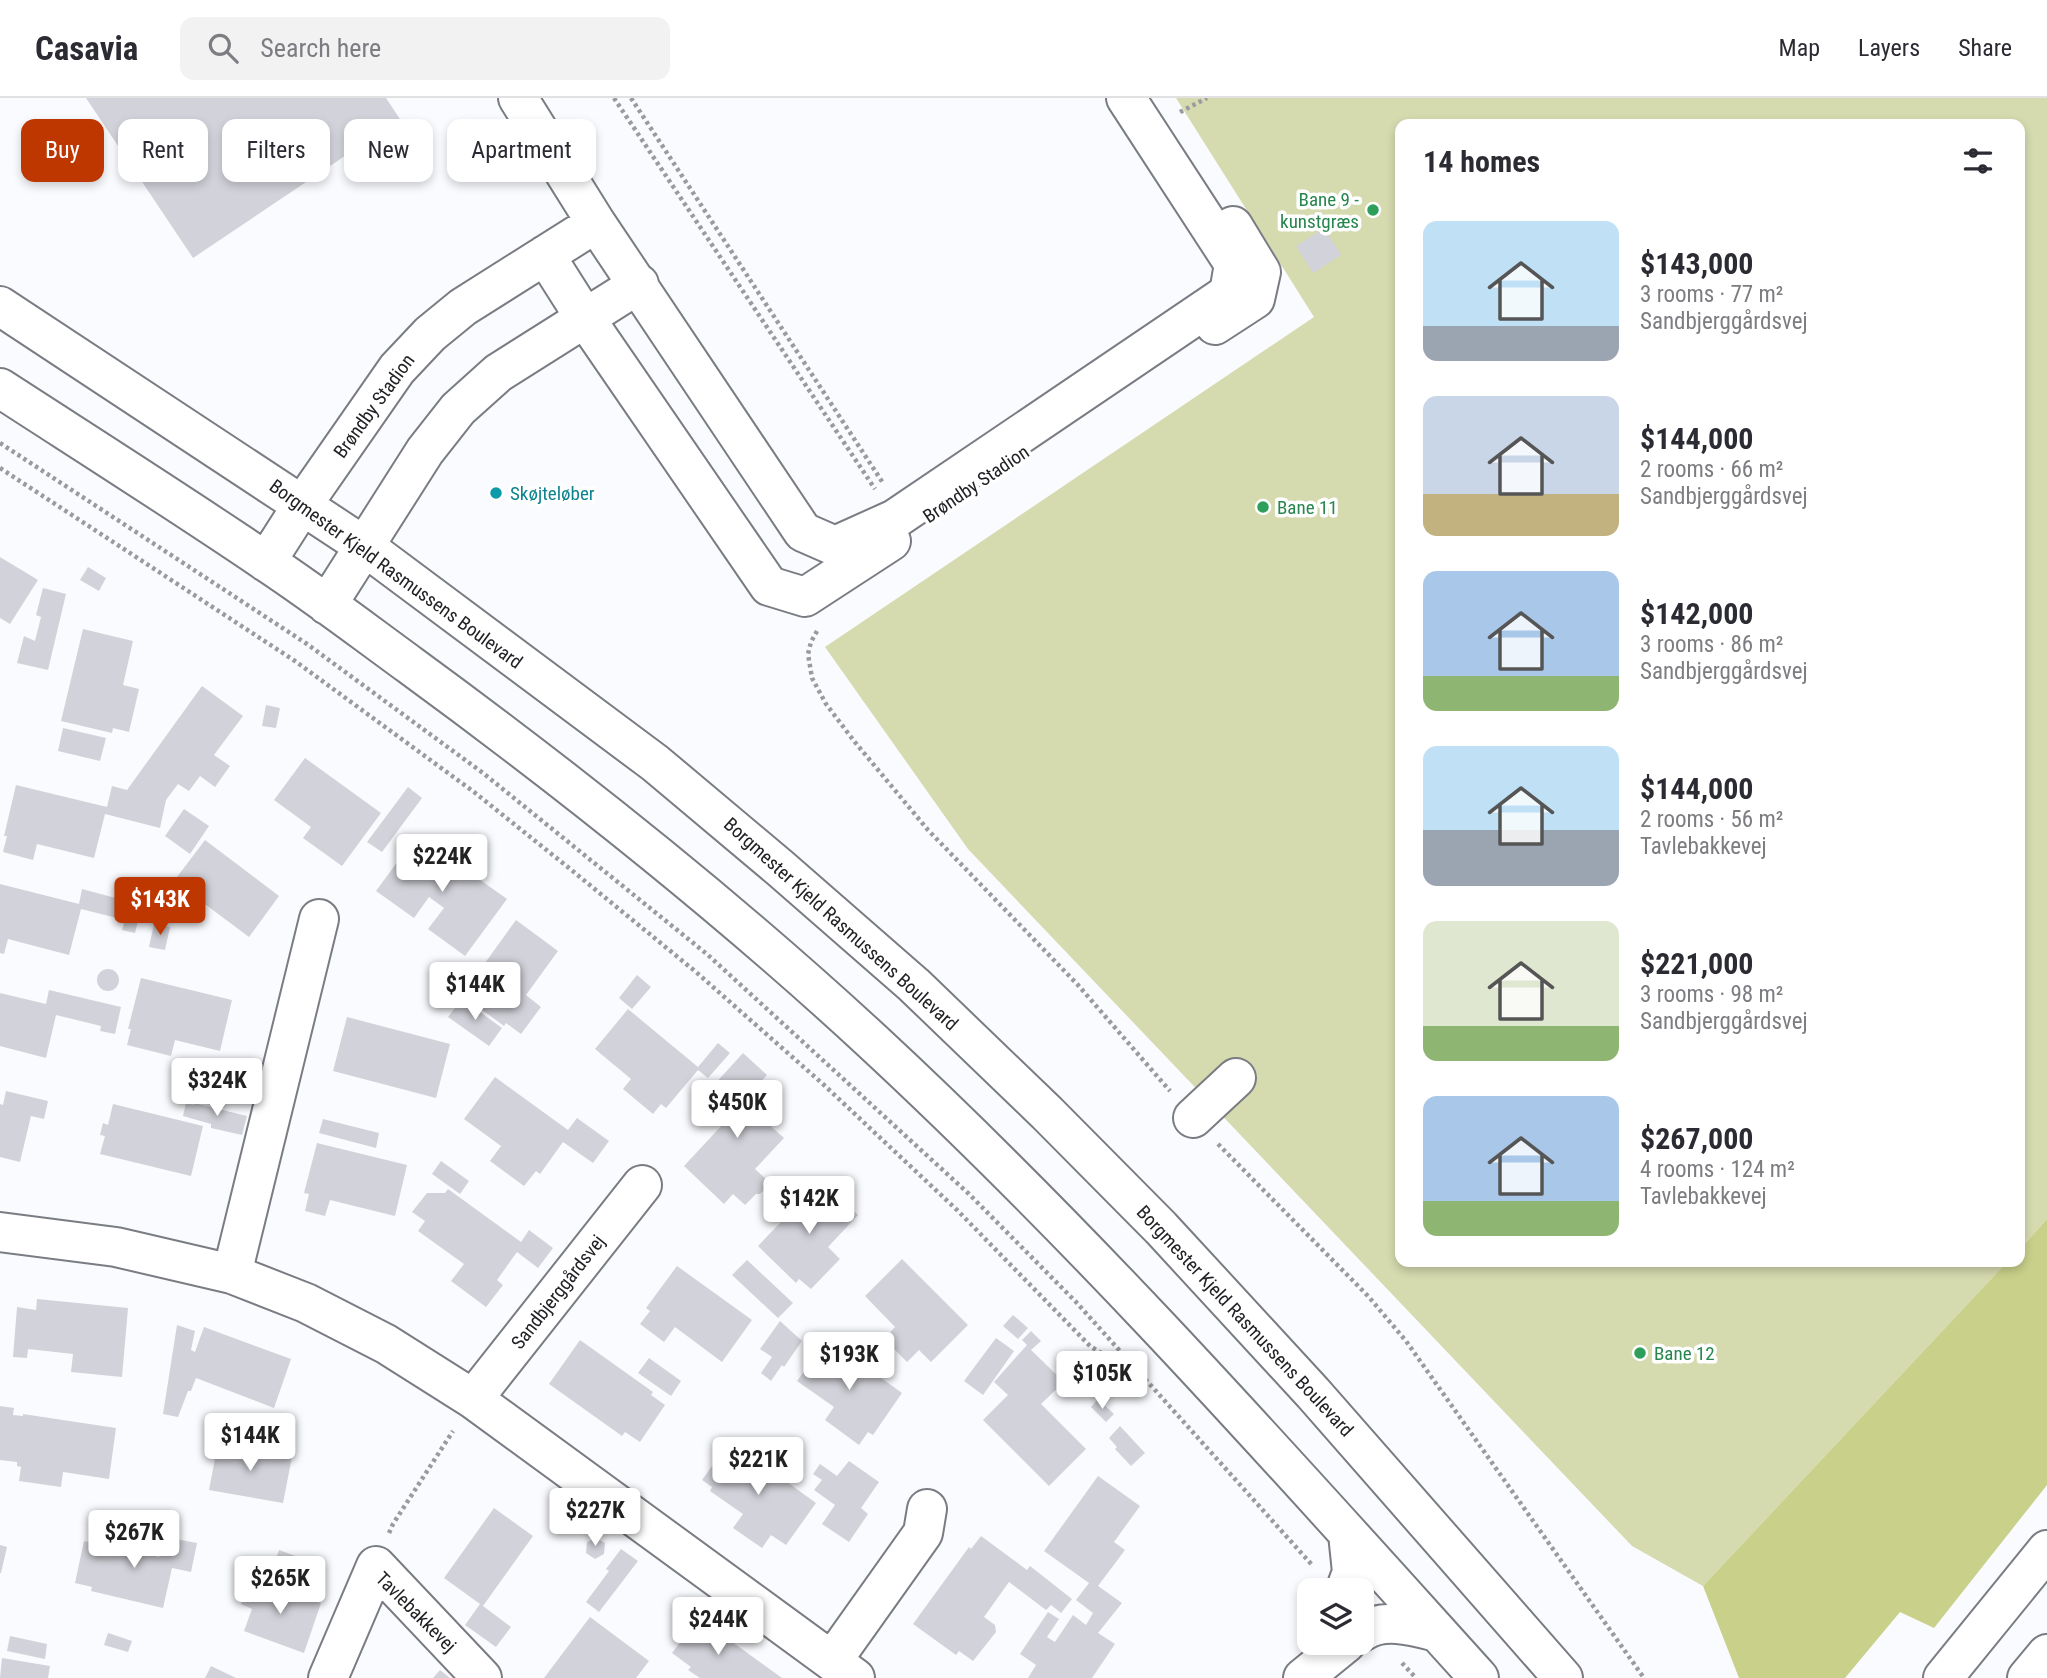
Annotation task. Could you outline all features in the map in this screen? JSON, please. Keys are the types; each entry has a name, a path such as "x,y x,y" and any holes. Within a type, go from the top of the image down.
{"main road":[{"name":"Brøndby Stadion","path":"518,98 596,223 803,532 835,546 895,519 1229,293 1234,264 1126,98"},
{"name":"Brøndby Stadion","path":"545,255 585,318 769,586 805,597 1255,299 1261,272 1157,109"},
{"name":"Brøndby Stadion","path":"266,562 397,369 430,334 463,307 596,223"},
{"path":"327,605 425,451 458,409 498,373 639,284"},
{"name":"Borgmester Kjeld Rasmussens Boulevard","path":"0,306 364,546 655,763 914,985 1047,1113 1228,1300 1563,1678"},
{"path":"0,388 266,562 510,739 615,820 868,1037 1000,1162 1108,1273 1479,1678"},
{"path":"232,1274 319,919"},
{"path":"1193,1118 1236,1078"},
{"name":"Sandbjerggårdsvej","path":"473,1399 642,1185"},
{"path":"0,1231 116,1247 232,1274 306,1303 340,1320 386,1344 473,1399 843,1670 923,1533 927,1509"},
{"path":"1336,1578 1352,1572 1348,1534"},
{"path":"1943,1678 2047,1550"},
{"name":"Tavlebakkevej","path":"328,1678 376,1566 481,1678"},
{"path":"1374,1627 1401,1623 1437,1632"},
{"path":"2027,1678 2047,1654"},
{"path":"1279,1678 1297,1655"},
{"path":"1303,1678 1331,1655"}],"path":[{"path":"614,98 882,498"},
{"path":"631,98 888,491"},
{"path":"1157,109 1207,98"},
{"path":"0,443 307,644 483,773 708,955 968,1194 1076,1302 1329,1578"},
{"path":"0,468 295,661 527,834 696,972 824,1085 957,1210 1090,1346 1150,1383"},
{"path":"376,1566 393,1524 473,1399"}],"green space":[{"path":"1176,98 2047,98 2047,1219 2025,1243 2025,119 1395,119 1395,1267 2002,1267 1703,1586 1632,1546 968,849 825,647 1314,317"},
{"path":"2047,1219 2047,1485 1934,1628 1900,1612 1845,1678 1739,1678 1703,1586 2002,1267 2025,1267 2025,1243"}],"building":[{"path":"86,98 386,98 400,119 344,119 344,157 330,166 330,119 222,119 222,182 306,182 193,258 142,182 208,182 208,119 118,119 118,146 104,125 104,119 100,119"},
{"path":"1324,228 1341,255 1313,273 1296,246"},
{"path":"0,557 38,580 10,624 0,618"},
{"path":"88,567 106,578 99,591 80,580"},
{"path":"43,588 66,594 48,670 17,663 24,636 35,641 41,617 36,615"},
{"path":"83,629 133,641 123,685 139,689 129,732 113,728 112,733 61,721"},
{"path":"202,686 243,716 214,755 230,766 215,787 200,776 189,791 178,784 166,800 160,828 105,814 94,858 37,844 33,860 3,852 16,785 107,807 112,786 127,790"},
{"path":"266,705 280,708 276,728 262,726"},
{"path":"63,728 106,738 100,761 58,751"},
{"path":"305,758 381,813 342,866 303,838 311,827 274,800"},
{"path":"408,787 422,798 382,852 367,842"},
{"path":"184,809 209,826 190,854 165,836"},
{"path":"417,835 507,899 465,956 428,929 444,908 429,897 414,918 376,891"},
{"path":"205,840 279,896 249,937 174,881"},
{"path":"0,884 79,904 82,889 142,905 135,933 122,930 125,920 81,909 69,955 8,939 4,954 0,953"},
{"path":"516,920 558,951 526,995 541,1007 521,1034 506,1023 504,1026 462,995"},
{"path":"154,924 170,927 165,950 149,947"},
{"path":"108,969 116,972 119,980 116,988 108,991 100,988 97,980 100,972"},
{"path":"637,975 651,987 632,1009 619,998"},
{"path":"141,978 232,1000 220,1051 175,1040 171,1056 127,1045 131,1029 128,1029"},
{"path":"49,990 121,1007 115,1034 100,1031 101,1026 56,1015 46,1058 0,1046 0,993 46,1004"},
{"path":"462,999 502,1028 489,1046 448,1017"},
{"path":"628,1009 698,1067 718,1043 730,1053 708,1078 698,1070 666,1108 661,1104 653,1114 623,1089 631,1079 595,1049"},
{"path":"347,1017 450,1044 436,1098 333,1071"},
{"path":"743,1053 767,1075 743,1101 784,1138 755,1169 767,1180 768,1186 745,1205 733,1194 724,1204 684,1166 738,1108 713,1086"},
{"path":"495,1077 568,1130 577,1118 609,1141 593,1163 563,1142 540,1174 536,1171 524,1186 490,1161 501,1146 464,1119"},
{"path":"192,1080 229,1089 224,1108 188,1099"},
{"path":"6,1091 48,1101 44,1119 31,1116 20,1162 0,1157 0,1104 3,1105"},
{"path":"186,1103 247,1116 242,1135 211,1128 211,1124 183,1116"},
{"path":"113,1104 203,1126 191,1176 100,1154 105,1136 100,1135 103,1123 108,1125"},
{"path":"323,1119 379,1133 376,1148 319,1133"},
{"path":"317,1143 407,1165 395,1216 330,1200 325,1216 305,1211 309,1194 304,1193"},
{"path":"441,1161 469,1181 460,1194 432,1174"},
{"path":"821,1180 858,1215 828,1247 840,1259 811,1289 799,1279 796,1283 758,1246"},
{"path":"448,1189 521,1242 529,1230 553,1248 538,1268 517,1252 497,1280 503,1285 486,1307 451,1281 464,1264 418,1231 425,1221 412,1212 427,1193 445,1193"},
{"path":"902,1259 968,1325 931,1362 919,1350 907,1362 884,1339 895,1327 865,1296"},
{"path":"747,1260 793,1303 778,1318 732,1275"},
{"path":"677,1266 752,1320 722,1362 675,1327 664,1342 640,1324 650,1311 646,1308"},
{"path":"37,1299 128,1308 122,1377 71,1372 73,1354 28,1349 27,1358 13,1357 17,1307 36,1310"},
{"path":"1013,1315 1028,1328 1018,1339 1003,1326"},
{"path":"780,1321 802,1341 771,1381 761,1373 772,1357 760,1349"},
{"path":"177,1325 195,1331 191,1350 195,1352 204,1327 291,1359 274,1408 196,1378 178,1417 163,1414"},
{"path":"1031,1331 1041,1341 1031,1350 1064,1382 1041,1404 1086,1449 1049,1486 983,1420 1008,1395 994,1382 1027,1345 1022,1340"},
{"path":"996,1338 1014,1351 983,1395 964,1381"},
{"path":"827,1339 902,1393 873,1435 868,1432 859,1445 825,1420 834,1407 797,1381"},
{"path":"580,1340 653,1392 651,1395 665,1405 640,1442 625,1432 622,1436 549,1384"},
{"path":"649,1358 681,1381 671,1396 638,1373"},
{"path":"1098,1399 1114,1414 1106,1422 1091,1407"},
{"path":"0,1406 14,1408 13,1415 23,1414 116,1428 109,1479 63,1472 61,1487 19,1481 21,1467 17,1466 17,1462 0,1460"},
{"path":"1120,1426 1145,1453 1131,1466 1109,1438"},
{"path":"218,1443 292,1457 283,1503 209,1490"},
{"path":"728,1444 739,1452 741,1449 816,1503 786,1545 771,1535 762,1548 733,1528 743,1514 710,1491 712,1487 702,1480"},
{"path":"849,1461 879,1482 861,1508 868,1514 849,1542 822,1524 835,1505 814,1490 822,1480 813,1474 820,1464 837,1476"},
{"path":"1098,1476 1140,1506 1114,1542 1125,1550 1098,1586 1122,1603 1098,1633 1115,1644 1092,1678 1028,1678 1036,1665 1020,1654 1048,1612 1059,1619 1047,1637 1055,1642 1073,1615 1086,1625 1093,1613 1076,1600 1089,1583 1044,1551"},
{"path":"494,1508 533,1536 483,1606 511,1627 496,1647 465,1625 480,1604 444,1578"},
{"path":"92,1523 122,1529 120,1539 90,1533"},
{"path":"981,1536 1027,1570 1030,1566 1072,1599 1061,1613 1051,1605 1046,1610 1009,1582 984,1617 995,1625 996,1632 973,1661 959,1651 956,1655 913,1624 969,1547 971,1549"},
{"path":"165,1537 197,1543 191,1572 172,1568 163,1608 91,1591 92,1587 75,1583 84,1541 159,1557"},
{"path":"596,1538 605,1543 604,1554 595,1559 586,1553 587,1542"},
{"path":"0,1545 7,1547 1,1573 0,1573"},
{"path":"621,1549 638,1561 599,1612 586,1602 609,1571 606,1569"},
{"path":"279,1550 301,1558 296,1572 274,1564"},
{"path":"262,1582 321,1603 304,1653 244,1631 252,1609 241,1604 249,1584 259,1588"},
{"path":"590,1617 649,1661 636,1678 544,1678"},
{"path":"697,1620 715,1634 717,1631 782,1678 700,1678 688,1670 691,1667 672,1653"},
{"path":"108,1633 132,1641 128,1652 104,1645"},
{"path":"10,1636 47,1644 45,1659 7,1651"},
{"path":"2,1658 50,1666 48,1678 0,1678"},
{"path":"211,1666 236,1678 205,1678"},
{"path":"440,1670 450,1678 433,1678"}],"place":[{"name":"Bane 9 - kunstgræs","path":"1373,210"},
{"name":"Skøjteløber","path":"496,493"},
{"name":"Bane 11","path":"1263,507"},
{"name":"Bane 12","path":"1640,1353"}]}
